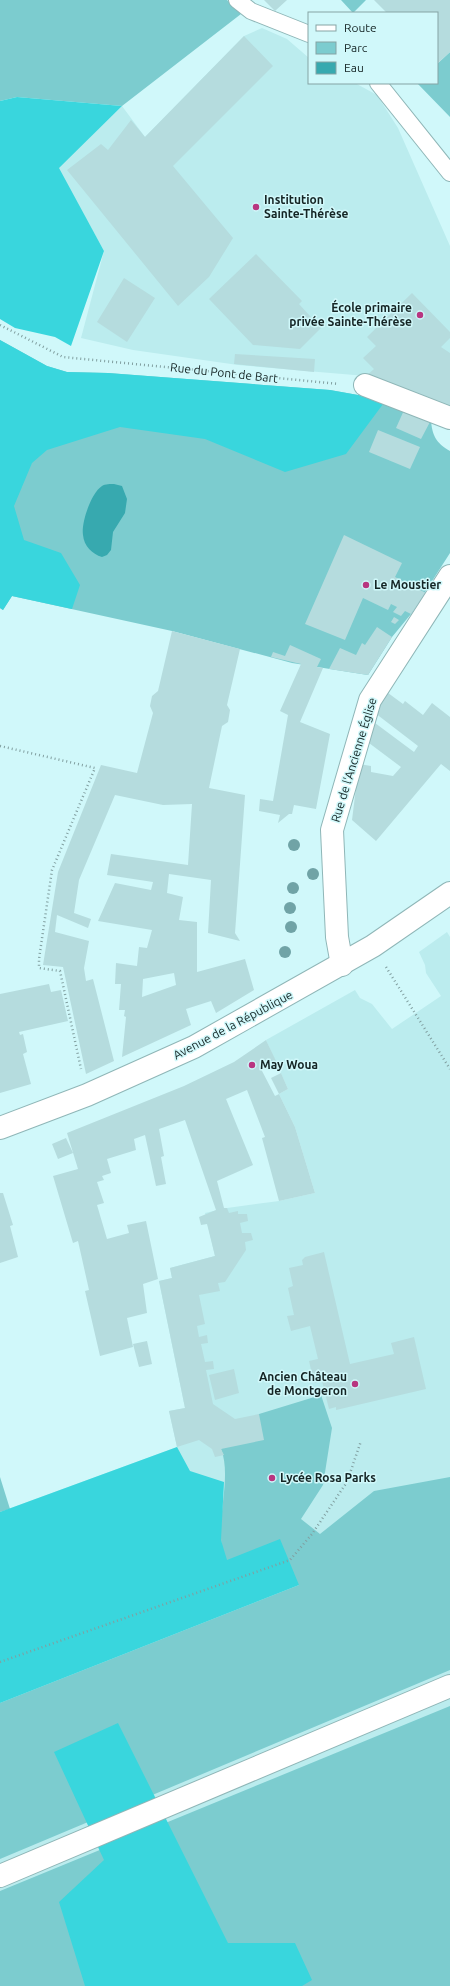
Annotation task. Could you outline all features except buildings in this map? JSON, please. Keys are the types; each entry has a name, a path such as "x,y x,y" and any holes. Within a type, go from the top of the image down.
{"street":[{"path":"366,385 450,418"},
{"name":"Rue de l'Ancienne Église","path":"342,965 337,937 332,830 370,700 450,576"},
{"name":"Avenue de la République","path":"0,1128 87,1095 194,1047 342,965 373,946 450,893"},
{"path":"0,1876 450,1686"}],"lane":[{"path":"237,0 251,11 308,34"},
{"path":"379,84 450,173"}],"path":[{"name":"Rue du Pont de Bart","path":"0,325 63,357 332,384 366,385"},
{"path":"0,746 95,768 52,870 39,959 39,968 60,971 87,1095"},
{"path":"373,946 450,1069"},
{"path":"0,1662 290,1560 312,1534 347,1482 361,1441"}],"shaded area":[{"name":"Institution Sainte-Thérèse","path":"262,28 287,39 308,57 308,84 357,84 377,95 398,128 450,246 450,406 366,376 238,365 133,350 81,338 104,251 58,168 122,106 145,137 244,36"},
{"path":"17,97 122,106 59,168 104,251 71,346 55,337 15,328 0,319 0,101"},
{"path":"0,340 47,366 67,372 108,373 330,390 386,400 346,454 285,472 205,439 120,427 47,450 32,463 14,506 24,540 61,553 80,585 72,609 12,596 3,610 0,608"},
{"name":"Lycée Rosa Parks","path":"447,932 450,937 450,1986 0,1986 0,1512 177,1447 169,1411 185,1408 159,1281 172,1278 170,1268 215,1256 205,1213 227,1208 279,1201 315,1193 295,1127 279,1094 288,1089 266,1040 355,990 360,998 372,1004 392,1029 441,996 426,973 425,965 419,952"},
{"path":"177,1447 190,1471 224,1482 221,1540 227,1560 280,1539 299,1585 0,1703 0,1512"},
{"path":"118,1723 228,1943 295,1943 312,1980 302,1986 85,1986 59,1902 104,1860 54,1752"}],"green space":[{"path":"0,0 227,0 241,14 122,106 17,97 0,101"},
{"path":"341,0 366,0 354,12 352,12"},
{"path":"450,52 450,117 418,84 438,84 438,63"},
{"path":"0,340 47,366 67,372 108,373 330,390 386,400 431,420 432,430 438,442 450,451 450,553 411,614 392,637 368,675 292,663 172,631 12,596 3,610 0,608"},
{"path":"321,1395 332,1428 323,1485 301,1519 320,1534 374,1491 450,1477 450,1670 0,1859 0,1703 299,1585 226,1560 221,1539 225,1470 221,1449 259,1414"},
{"path":"0,1477 10,1509 0,1512"},
{"path":"450,1706 450,1986 0,1986 0,1891"}],"water":[{"path":"114,484 122,486 127,499 125,513 113,532 111,550 107,555 102,557 92,552 85,543 83,530 85,516 94,495 98,490 103,485"}],"place":[{"name":"Institution Sainte-Thérèse","path":"256,207"},
{"name":"École primaire privée Sainte-Thérèse","path":"420,315"},
{"name":"Le Moustier","path":"366,585"},
{"name":"May Woua","path":"252,1065"},
{"name":"Ancien Château de Montgeron","path":"355,1384"},
{"name":"Lycée Rosa Parks","path":"272,1478"}]}
